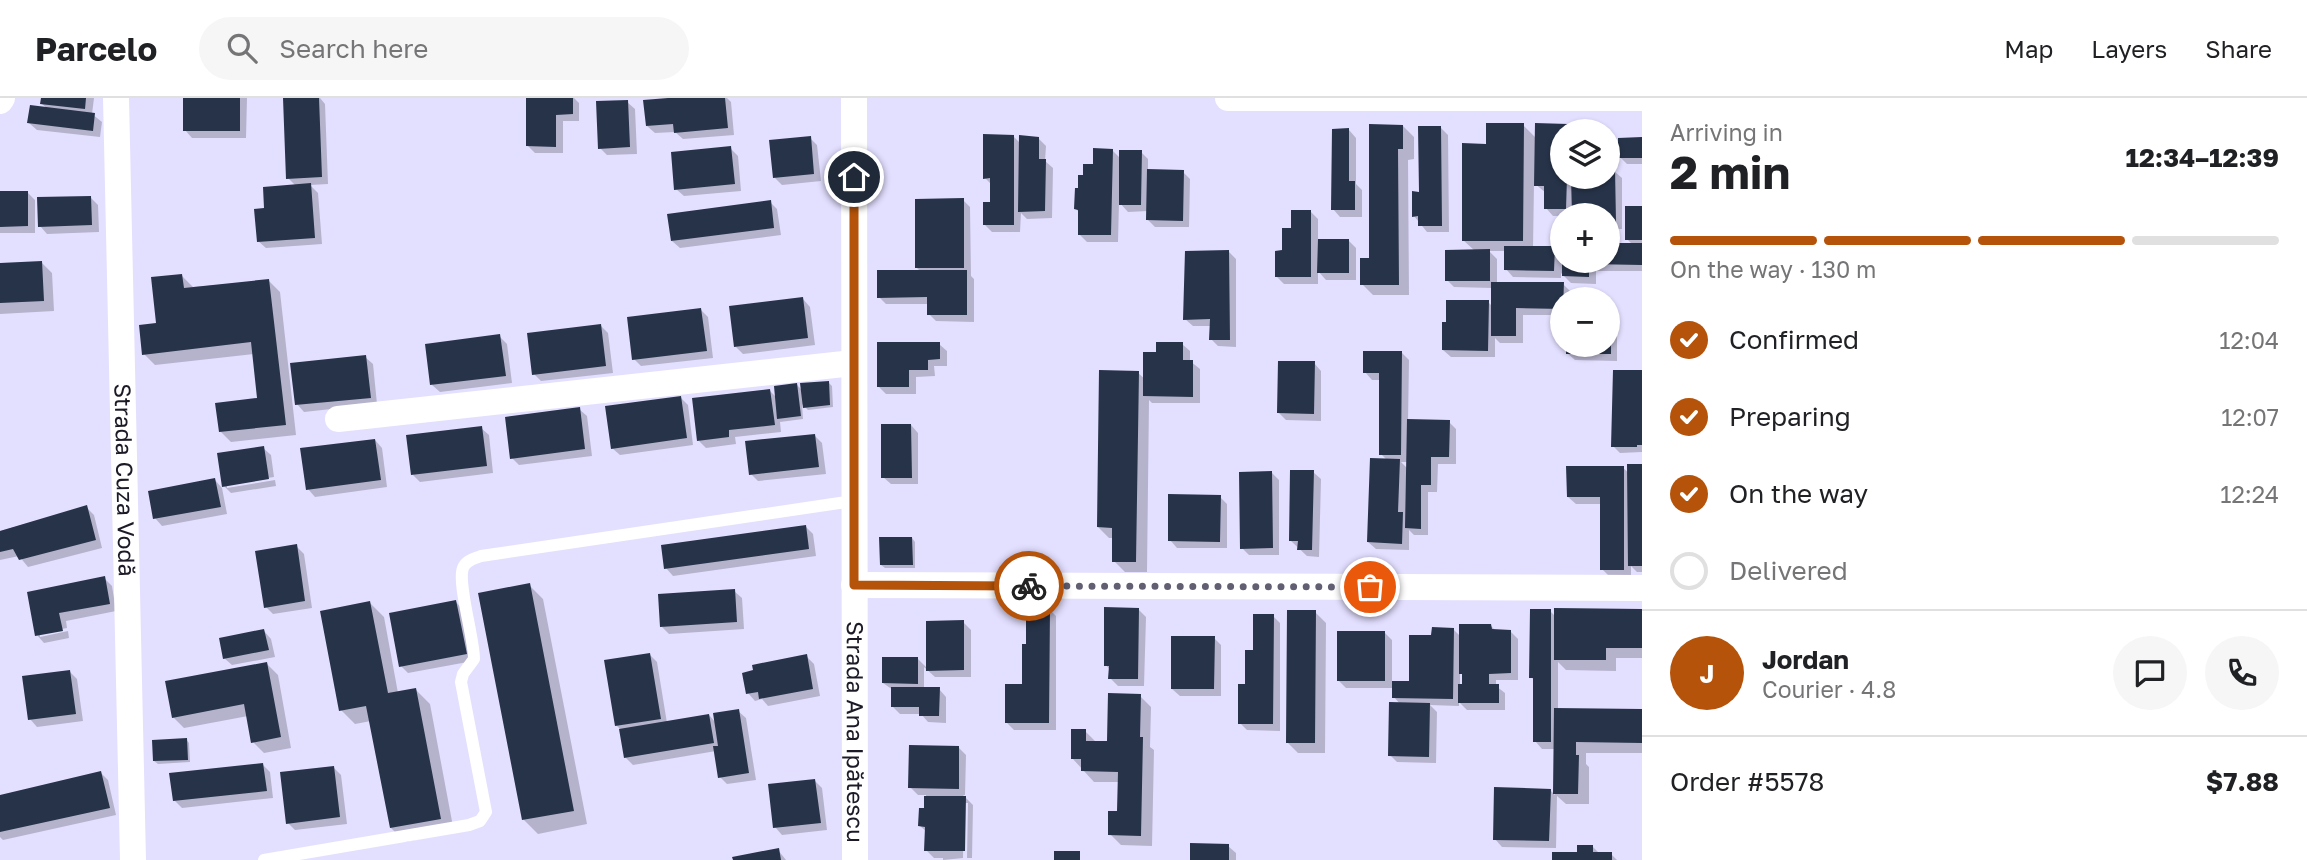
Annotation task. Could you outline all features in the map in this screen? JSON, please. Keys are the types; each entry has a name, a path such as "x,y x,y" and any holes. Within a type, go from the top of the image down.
{"street":[{"name":"Strada Cuza Vodă","path":"116,98 133,860"},
{"name":"Strada Ana Ipătescu","path":"854,98 855,860"},
{"path":"1228,98 1642,98"},
{"path":"338,419 853,363"},
{"path":"854,585 1642,588"}],"lane":[{"path":"264,860 480,821 486,811 461,682 463,674 474,659 462,580 462,570 467,562 481,556 853,501"}],"building":[{"path":"41,98 86,98 85,109 40,104"},
{"path":"183,98 240,98 240,131 183,131"},
{"path":"283,98 319,98 322,177 286,179"},
{"path":"526,98 573,98 573,114 556,115 556,147 526,146"},
{"path":"725,98 728,128 674,133 673,124 646,126 643,100"},
{"path":"628,100 630,147 598,149 596,101"},
{"path":"30,105 95,113 93,131 27,123"},
{"path":"1486,123 1524,123 1523,241 1462,241 1462,143 1486,144"},
{"path":"1535,123 1550,123 1550,189 1567,189 1566,203 1550,203 1550,209 1544,209 1544,186 1534,186"},
{"path":"1369,124 1403,125 1403,149 1398,149 1399,285 1360,285 1360,258 1369,258"},
{"path":"1418,126 1441,126 1442,226 1418,226 1418,216 1412,217 1412,191 1419,192"},
{"path":"1349,128 1349,181 1355,181 1355,210 1331,210 1332,129"},
{"path":"983,134 1014,135 1014,225 983,225 983,202 990,202 990,178 983,179"},
{"path":"1019,135 1039,137 1039,159 1046,159 1045,211 1018,212"},
{"path":"811,136 814,174 773,178 769,140"},
{"path":"1642,137 1642,158 1620,158 1620,138"},
{"path":"731,146 735,184 674,190 671,152"},
{"path":"1093,148 1113,149 1111,235 1078,235 1078,210 1074,209 1075,188 1078,188 1078,175 1083,175 1083,164 1093,164"},
{"path":"1119,150 1142,150 1141,205 1119,205"},
{"path":"1147,169 1184,170 1183,221 1146,220"},
{"path":"311,183 315,238 257,242 254,209 264,208 263,187"},
{"path":"1571,189 1615,189 1616,203 1572,203"},
{"path":"0,191 28,191 28,226 0,227"},
{"path":"91,196 92,225 38,227 37,197"},
{"path":"964,198 964,268 915,268 915,199"},
{"path":"771,200 774,228 671,241 667,214"},
{"path":"1625,206 1642,206 1642,240 1625,240"},
{"path":"1291,210 1311,210 1311,277 1275,277 1275,251 1282,250 1282,228 1291,228"},
{"path":"1318,239 1349,239 1349,273 1317,273"},
{"path":"1620,243 1642,243 1642,265 1620,265"},
{"path":"1504,246 1550,246 1550,271 1504,270"},
{"path":"1490,249 1490,281 1445,281 1445,250"},
{"path":"1229,250 1230,340 1209,340 1210,319 1183,320 1185,251"},
{"path":"42,261 44,301 0,303 0,263"},
{"path":"877,270 967,270 967,315 927,315 927,297 877,298"},
{"path":"1562,273 1589,273 1589,277 1562,276"},
{"path":"182,274 184,288 269,279 286,425 219,432 215,403 257,398 251,342 142,355 139,325 156,323 151,277"},
{"path":"1491,282 1564,282 1564,287 1550,287 1550,309 1516,308 1516,336 1491,336"},
{"path":"803,297 808,338 734,347 729,306"},
{"path":"1446,300 1489,300 1488,351 1442,350 1442,322 1446,322"},
{"path":"701,308 707,351 632,360 627,317"},
{"path":"601,324 606,366 532,375 527,333"},
{"path":"500,334 506,376 430,385 425,344"},
{"path":"877,342 940,342 940,359 928,360 928,370 909,370 909,387 877,387"},
{"path":"1156,342 1183,342 1183,360 1193,360 1193,397 1143,396 1143,352 1156,352"},
{"path":"1363,351 1402,351 1401,455 1379,455 1379,373 1363,373"},
{"path":"366,355 371,398 295,405 290,363"},
{"path":"1278,361 1315,361 1314,414 1277,413"},
{"path":"1099,370 1139,371 1136,562 1112,562 1112,528 1097,527"},
{"path":"1613,370 1642,370 1642,445 1637,447 1611,447"},
{"path":"829,381 830,405 803,408 800,383"},
{"path":"797,383 801,416 777,419 774,386"},
{"path":"770,389 775,425 729,430 729,437 697,441 692,398"},
{"path":"681,396 687,438 611,449 605,406"},
{"path":"580,407 585,449 510,459 505,417"},
{"path":"1407,419 1450,420 1449,457 1431,457 1431,485 1421,485 1421,529 1405,528"},
{"path":"881,424 911,424 912,478 881,478"},
{"path":"482,426 487,466 411,475 406,435"},
{"path":"815,434 819,467 749,475 745,441"},
{"path":"375,439 381,480 306,490 300,448"},
{"path":"264,446 269,479 222,487 217,453"},
{"path":"1370,458 1400,459 1398,512 1403,512 1402,544 1367,542"},
{"path":"1627,464 1642,464 1642,566 1628,566"},
{"path":"1566,466 1624,466 1624,570 1600,570 1600,497 1567,497"},
{"path":"1290,470 1314,470 1312,550 1297,550 1298,541 1289,541"},
{"path":"1272,471 1273,548 1240,549 1239,472"},
{"path":"215,478 221,507 153,519 148,491"},
{"path":"1168,494 1221,495 1220,542 1168,541"},
{"path":"87,505 96,540 19,560 13,549 0,552 0,531"},
{"path":"806,525 809,549 664,569 661,545"},
{"path":"879,537 912,537 913,565 880,565"},
{"path":"297,544 305,601 264,608 255,551"},
{"path":"105,576 110,604 59,613 63,631 35,636 27,592"},
{"path":"530,583 574,811 522,820 478,593"},
{"path":"735,589 737,622 660,627 658,594"},
{"path":"456,600 467,654 399,667 389,613"},
{"path":"370,601 388,693 416,688 441,819 390,828 366,706 339,711 320,611"},
{"path":"1026,607 1050,607 1049,723 1005,723 1005,684 1022,684"},
{"path":"1104,607 1139,608 1138,679 1108,679 1109,666 1104,666"},
{"path":"1554,608 1642,609 1642,648 1606,648 1606,660 1554,660"},
{"path":"1530,609 1551,609 1551,742 1533,742 1533,678 1529,678"},
{"path":"1287,610 1316,610 1315,743 1286,743"},
{"path":"1253,614 1274,614 1273,724 1238,724 1238,684 1245,684 1245,650 1253,650"},
{"path":"964,620 964,670 926,671 926,621"},
{"path":"1459,624 1491,624 1492,629 1511,630 1511,673 1489,674 1489,684 1499,684 1499,703 1458,703 1458,684 1462,684 1462,674 1459,674"},
{"path":"1432,627 1454,628 1453,699 1392,698 1392,681 1409,681 1409,635 1431,635"},
{"path":"264,629 269,650 223,659 219,638"},
{"path":"1337,631 1385,631 1385,681 1337,681"},
{"path":"1171,636 1215,636 1214,689 1171,689"},
{"path":"650,653 661,719 615,726 604,660"},
{"path":"807,654 813,689 759,699 758,692 746,694 742,673 753,670 752,665"},
{"path":"882,657 918,657 918,684 882,683"},
{"path":"267,662 281,737 251,743 244,704 172,718 165,681"},
{"path":"70,670 76,714 28,720 22,676"},
{"path":"891,687 940,687 939,716 919,716 919,707 891,707"},
{"path":"1108,693 1141,694 1141,836 1108,835 1108,811 1117,811 1118,772 1081,771 1081,759 1071,759 1071,729 1086,729 1086,741 1107,741"},
{"path":"1389,702 1430,703 1429,757 1388,756"},
{"path":"1554,708 1642,709 1642,743 1576,742 1576,755 1579,755 1578,794 1553,794"},
{"path":"739,709 749,773 718,778 713,746 718,746 713,713"},
{"path":"709,714 714,743 624,758 619,729"},
{"path":"187,738 188,760 153,761 152,740"},
{"path":"909,745 959,746 959,789 908,788"},
{"path":"263,763 267,791 173,801 169,773"},
{"path":"334,766 340,817 286,824 280,772"},
{"path":"101,771 110,808 0,832 0,795"},
{"path":"815,779 821,823 773,828 768,784"},
{"path":"1494,787 1551,789 1549,841 1493,840"},
{"path":"924,796 966,796 965,851 924,851 925,827 918,826 919,808 924,808"},
{"path":"1190,843 1229,844 1229,860 1190,860"},
{"path":"1577,845 1593,845 1593,852 1612,852 1612,860 1552,860 1552,852 1577,852"},
{"path":"779,848 781,860 733,860 732,857"},
{"path":"1054,851 1080,851 1080,860 1054,860"}],"way so far":[{"path":"1029,586 1370,587"}],"route":[{"path":"854,177 854,585 1029,586"}]}
